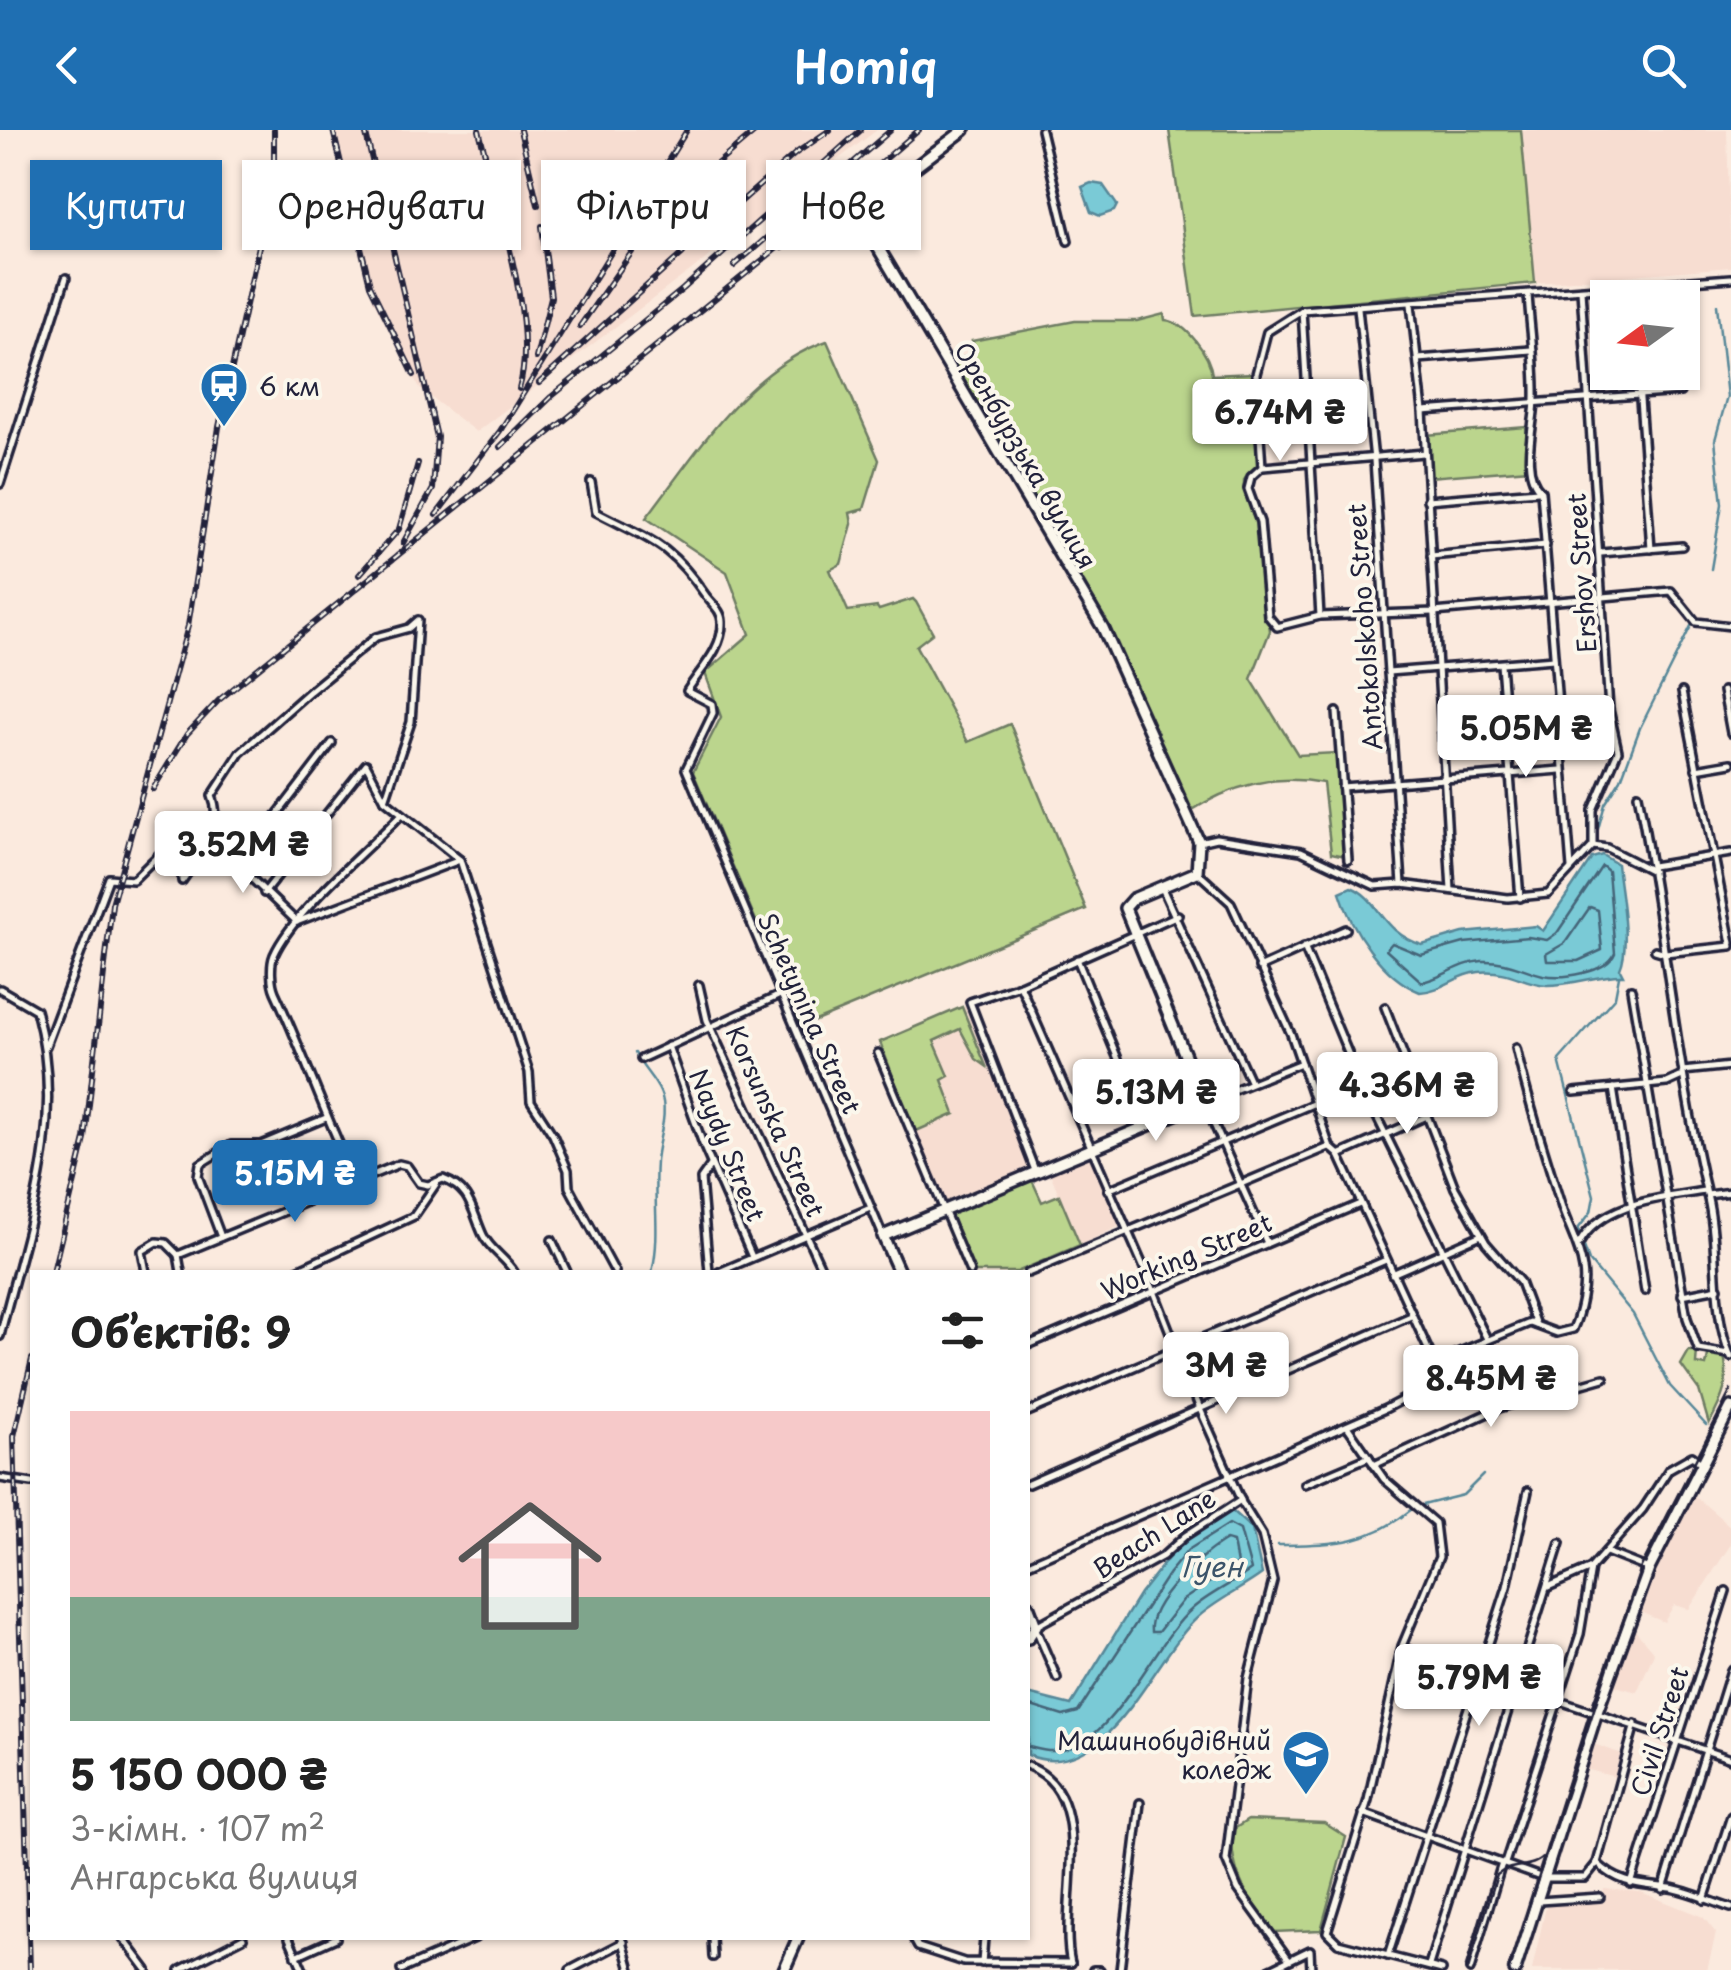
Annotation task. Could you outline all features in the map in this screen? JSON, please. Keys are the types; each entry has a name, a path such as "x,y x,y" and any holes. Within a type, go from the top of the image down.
{"street":[{"name":"Оренбурзька вулиця","path":"964,130 872,200 865,211 866,226 1104,628 1199,842"},
{"path":"1041,130 1068,241"},
{"path":"0,484 66,278"},
{"path":"1700,280 1731,278"},
{"path":"1262,468 1256,374 1266,332 1302,310 1590,289"},
{"name":"Ershov Street","path":"1581,290 1610,709 1618,750 1593,810 1596,846"},
{"path":"1528,294 1536,403 1530,452 1534,483 1541,491 1572,868"},
{"path":"1411,304 1423,411 1451,890"},
{"name":"Antokolskoho Street","path":"1358,308 1374,460 1402,884"},
{"path":"1302,310 1320,616"},
{"path":"1418,359 1531,350"},
{"path":"1639,390 1651,549"},
{"path":"1423,411 1680,390"},
{"path":"1424,453 1262,468 1251,477 1248,488 1260,522 1268,616 1277,626 1320,616 1434,612 1671,591 1693,620 1731,626"},
{"name":"Schetynina Street","path":"591,482 596,512 649,536 684,562 719,612 720,633 710,662 687,691 712,704 712,713 686,769 778,996 861,1177 868,1209 897,1270"},
{"path":"1427,500 1541,491"},
{"path":"1430,556 1546,545"},
{"path":"1601,553 1682,546"},
{"path":"46,1046 109,878 126,882 141,875 144,866 180,834 182,881 208,844 218,812 212,796 240,753 376,637 409,628 418,620 412,722 385,800"},
{"path":"1388,672 1554,660"},
{"path":"1501,664 1520,898"},
{"path":"1723,691 1728,699 1731,733"},
{"path":"1655,950 1665,953 1731,944 1682,692"},
{"path":"1337,712 1348,860"},
{"path":"238,867 332,743"},
{"path":"1696,769 1731,763"},
{"path":"264,893 366,764 385,800 460,860 530,1072 531,1100 553,1136 568,1170 569,1187 614,1270"},
{"path":"1342,787 1561,770"},
{"path":"1631,989 1682,1295 1698,1349 1730,1355 1638,794"},
{"path":"356,1181 326,1118 291,1020 276,994 271,971 273,957 296,922 402,814"},
{"path":"1197,872 1199,842 1216,838 1301,851 1375,886 1402,884 1520,898 1548,894 1596,846 1652,868 1731,853"},
{"path":"208,844 223,850 296,922"},
{"path":"296,922 460,860"},
{"path":"1197,872 1127,904 1133,934 1267,1243"},
{"path":"1030,1563 1348,1426 1433,1386 1437,1378 1434,1362 1339,1155 1330,1146 1301,1063 1228,898 1197,872"},
{"path":"1162,888 1178,915 1250,1081"},
{"path":"1036,1173 969,1007 972,1000 1020,985 1178,915"},
{"path":"1260,968 1346,929"},
{"path":"1304,947 1386,1134 1487,1339"},
{"path":"1076,958 1146,1128"},
{"name":"Korsunska Street","path":"699,985 712,1025 822,1270"},
{"path":"1020,985 1154,1291 1200,1409 1241,1500 1262,1535 1273,1581 1248,1678 1226,1860 1236,1884 1288,1958"},
{"path":"0,989 36,1010 46,1046 48,1151 0,1336"},
{"path":"641,1059 778,996"},
{"path":"1385,1007 1456,1188 1481,1235 1520,1282 1536,1325"},
{"name":"Naydy Street","path":"668,1046 711,1165 752,1257"},
{"path":"1434,1362 1530,1322 1557,1332 1572,1329 1584,1274 1580,1240 1566,1220 1528,1105 1516,1048"},
{"path":"878,1053 969,1270"},
{"path":"883,1236 1301,1063"},
{"path":"1574,1092 1676,1081 1682,1073 1731,1066"},
{"path":"1613,1088 1645,1292"},
{"path":"1108,1190 1316,1103"},
{"path":"1339,1155 1427,1116"},
{"path":"220,1237 198,1176 200,1164 231,1145 261,1145 326,1118"},
{"path":"1030,1272 1330,1146"},
{"path":"178,1256 399,1164 407,1166 419,1183 443,1179 458,1184 479,1217 483,1234 512,1270"},
{"path":"709,1270 701,1179 711,1165"},
{"path":"297,1270 414,1216 437,1182"},
{"path":"1580,1240 1598,1221 1632,1205 1666,1197 1731,1192"},
{"name":"Working Street","path":"1030,1344 1360,1204"},
{"path":"724,1270 868,1209"},
{"path":"1392,1274 1481,1235"},
{"path":"552,1240 566,1270"},
{"path":"146,1270 142,1251 148,1246 166,1244 178,1256 181,1270"},
{"path":"1030,1411 1386,1260"},
{"path":"1682,1295 1718,1288"},
{"path":"1030,1483 1411,1316"},
{"path":"1374,1465 1499,1408 1604,1378"},
{"path":"1515,1970 1597,1712 1649,1569 1731,1408"},
{"path":"1348,1426 1374,1465 1435,1523 1440,1539 1435,1571 1402,1648 1363,1813 1327,1932 1338,1943 1442,1970"},
{"path":"1548,1587 1591,1568 1643,1510 1668,1469 1692,1456 1701,1463"},
{"path":"1305,1484 1369,1457"},
{"path":"0,1478 30,1483"},
{"path":"1388,1956 1507,1587 1528,1491"},
{"name":"Beach Lane","path":"1036,1628 1164,1556 1184,1536 1241,1500"},
{"path":"1429,1965 1560,1543"},
{"path":"1606,1552 1649,1569"},
{"path":"1470,1970 1580,1634 1591,1568"},
{"name":"Civil Street","path":"1631,1884 1726,1591"},
{"path":"1030,1611 1057,1678"},
{"path":"1030,1636 1036,1628"},
{"path":"1402,1648 1480,1671 1518,1688 1731,1759"},
{"path":"1663,1889 1731,1670"},
{"path":"1363,1813 1544,1878 1585,1878 1596,1863 1635,1724"},
{"path":"1030,1767 1039,1772 1069,1814 1071,1963"},
{"path":"1120,1970 1140,1803"},
{"path":"1704,1900 1731,1816"},
{"path":"1596,1863 1611,1876 1631,1884 1731,1908"},
{"path":"1536,1902 1600,1896"},
{"path":"124,1940 147,1970"},
{"path":"180,1970 239,1940"},
{"path":"290,1940 303,1970"},
{"path":"296,1956 332,1940"},
{"path":"402,1970 470,1940"},
{"path":"570,1970 623,1940 631,1970"},
{"path":"712,1940 713,1957"},
{"path":"784,1970 797,1940"},
{"path":"914,1940 918,1947 933,1954 982,1962 1071,1963 1079,1970"},
{"path":"982,1962 984,1940"},
{"path":"1269,1970 1310,1950 1312,1970"}],"shaded area":[{"path":"331,130 877,130 837,160 766,160 766,214 746,229 746,160 541,160 541,250 718,250 476,432 420,389 373,300 361,250 521,250 521,160 338,160"},
{"path":"1521,130 1727,130 1731,267 1535,283"},
{"path":"966,1006 1033,1171 945,1209 880,1042"},
{"path":"1090,1156 1120,1226 1080,1245 1050,1173"},
{"path":"1689,1491 1731,1527 1731,1544 1689,1609 1674,1605 1664,1622 1635,1610"},
{"path":"1630,1624 1654,1653 1637,1692 1609,1684"},
{"path":"1591,1743 1622,1754 1615,1777 1582,1768"},
{"path":"1604,1889 1641,1892 1703,1917 1716,1933 1707,1970 1532,1970 1546,1907 1557,1902 1602,1901"}],"green space":[{"path":"1169,130 1521,130 1535,283 1195,316"},
{"path":"1164,314 1165,320 1181,327 1196,341 1212,375 1253,373 1259,463 1244,480 1244,488 1257,518 1270,631 1251,679 1298,755 1336,753 1345,856 1331,853 1323,783 1287,780 1253,784 1220,795 1189,812 1106,626 952,363 976,351 972,341 1075,321 1137,321"},
{"path":"827,341 879,460 864,509 850,513 852,524 841,564 830,570 848,611 877,607 879,610 913,599 916,602 933,633 916,646 968,742 1010,724 1086,909 801,1027 693,772 721,717 705,673 750,634 727,572 646,518 705,440 748,392 798,354"},
{"path":"1526,427 1529,469 1429,477 1426,435"},
{"path":"962,1007 986,1066 976,1059 960,1029 934,1041 949,1076 942,1080 955,1114 914,1132 880,1042"},
{"path":"1031,1178 1042,1202 1059,1195 1080,1245 1022,1270 972,1270 947,1213"},
{"path":"1689,1351 1697,1351 1696,1364 1706,1366 1708,1356 1723,1352 1724,1389 1709,1424 1699,1390 1681,1365"},
{"path":"1248,1820 1324,1823 1346,1837 1321,1930 1273,1932 1256,1907 1238,1874 1232,1847 1231,1831"}],"water":[{"path":"1091,183 1103,185 1117,205 1114,211 1100,216 1091,212 1082,187"},
{"path":"1602,855 1617,864 1625,932 1620,969 1623,975 1567,983 1538,984 1500,973 1479,972 1420,992 1381,964 1352,921 1340,892 1351,887 1361,892 1397,932 1422,945 1463,933 1536,926 1543,931 1592,858"},
{"name":"Гуен","path":"1232,1511 1252,1529 1262,1574 1197,1618 1104,1737 1081,1753 1056,1760 1030,1755 1030,1695 1071,1705 1140,1594 1181,1542"}],"waterway":[{"path":"1711,569 1722,504 1715,440 1727,397 1717,305"},
{"path":"1595,840 1605,804 1621,779 1640,728 1692,624"},
{"path":"1619,976 1615,997 1559,1060 1594,1196 1591,1212 1578,1229 1589,1261 1633,1314 1670,1386 1706,1425"},
{"path":"635,1053 657,1087 664,1109 656,1162 652,1270"},
{"path":"1423,1505 1463,1495 1483,1475"},
{"path":"1278,1545 1333,1543 1365,1536 1412,1509"}],"tram line":[{"path":"1508,1970 1641,1567 1731,1390"},
{"path":"1468,1970 1497,1875 1534,1863 1546,1854"}],"railway":[{"path":"53,1270 85,1139 112,904 188,626 219,427 274,178 274,130"},
{"path":"333,130 370,285 414,375"},
{"path":"365,130 437,437 433,489 403,543"},
{"path":"479,130 519,296 524,362 519,389"},
{"path":"520,130 538,205"},
{"path":"436,515 500,431 687,130"},
{"path":"580,326 660,212 757,130"},
{"path":"746,197 796,153 830,130"},
{"path":"500,447 551,397 683,289 861,130"},
{"path":"734,266 891,130"},
{"path":"884,160 919,130"},
{"path":"536,358 551,297 545,250"},
{"path":"153,789 187,734 219,700 775,250"},
{"path":"539,383 683,253"},
{"path":"359,575 399,529 418,463"},
{"path":"30,1368 14,1436 30,1970"}],"place":[{"name":"6 км","path":"224,428"},
{"name":"Машинобудівний коледж","path":"1306,1796"}]}
